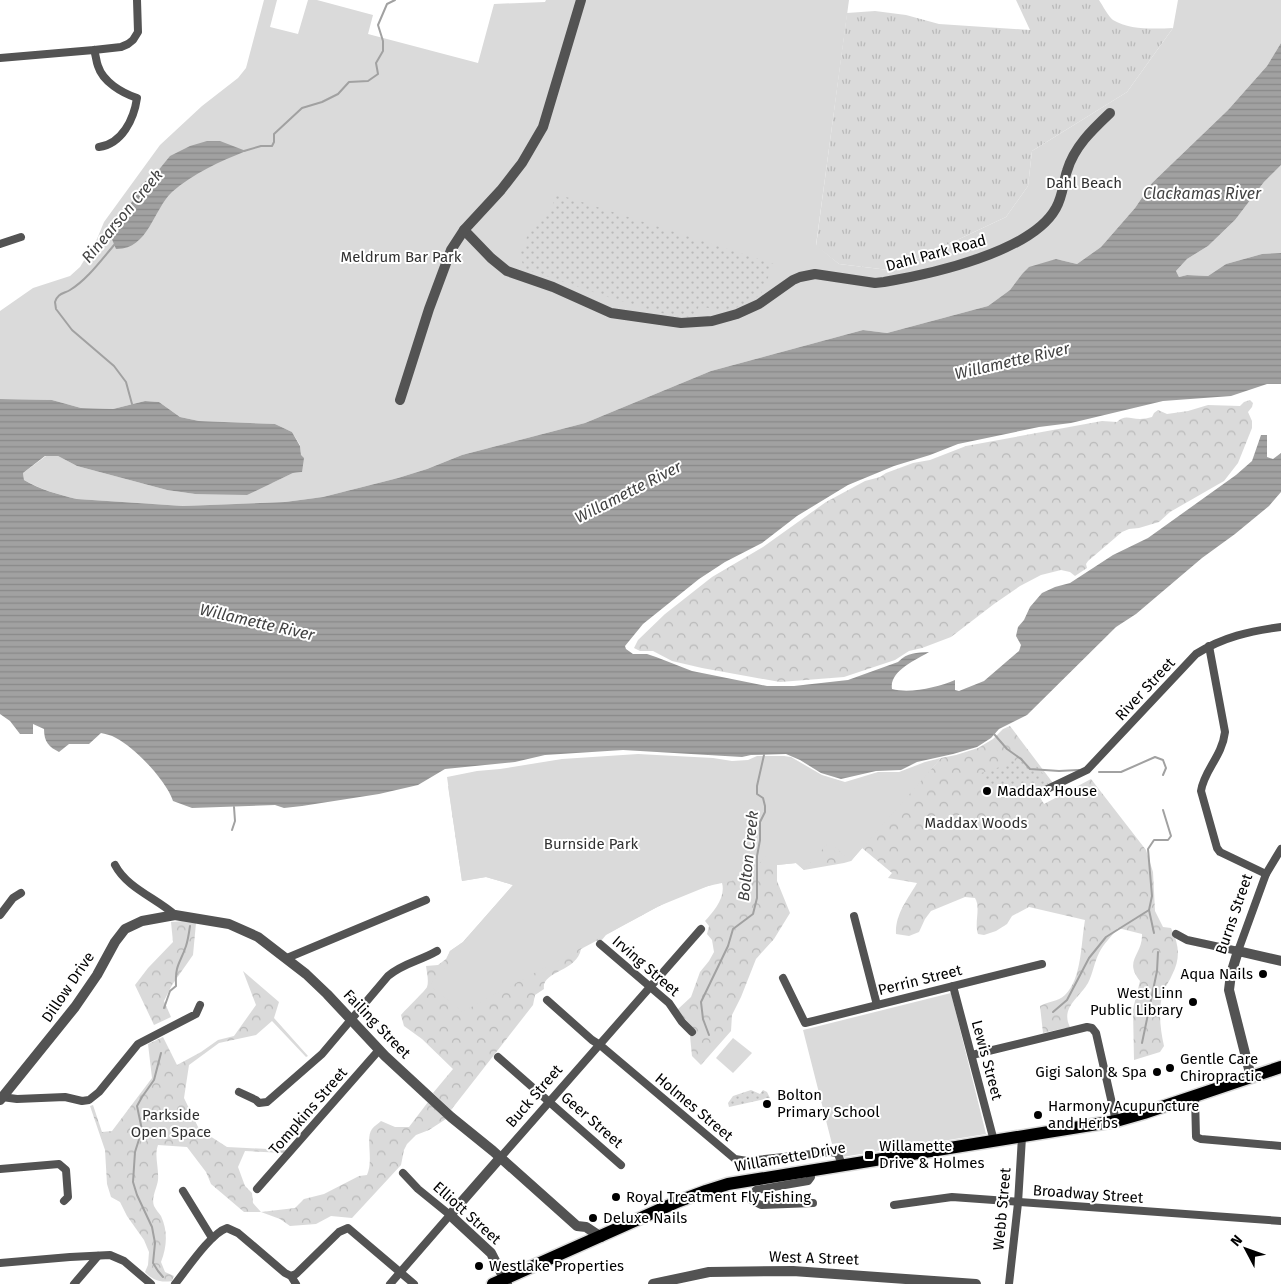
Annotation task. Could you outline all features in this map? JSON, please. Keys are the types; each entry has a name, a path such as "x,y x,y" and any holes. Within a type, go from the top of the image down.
{"main road":[{"name":"Willamette Drive","path":"502,1282 706,1191 728,1184 1116,1121 1281,1067"}],"street":[{"path":"0,58 121,47 133,40 138,32 137,0"},
{"path":"400,400 451,250 464,230 501,190 522,163 543,127 581,0"},
{"path":"94,50 98,66 105,78 119,90 137,98 134,113 126,128 111,143 99,147"},
{"name":"Dahl Park Road","path":"464,230 507,271 553,286 611,313 681,323 712,321 749,309 793,280 805,275 815,274 875,283 884,282 955,265 989,255 1012,245 1035,230 1055,210 1061,199 1073,155 1110,113"},
{"path":"0,244 21,237"},
{"name":"River Street","path":"1041,792 1087,770 1196,654 1240,634 1281,627"},
{"name":"Burns Street","path":"1210,646 1225,732 1224,744 1202,783 1201,791 1217,848 1220,852 1266,874 1230,974 1229,990 1251,1077"},
{"path":"1266,874 1281,849"},
{"name":"Failing Street","path":"115,865 119,873 127,881 163,904 175,915 229,924 240,928 258,937 287,958 317,983 379,1050 451,1117 577,1226 586,1227 601,1237"},
{"path":"0,914 13,898 21,893"},
{"path":"287,958 426,900"},
{"name":"Dillow Drive","path":"1,1099 75,1007 121,932 129,926 142,921 175,915"},
{"path":"854,916 877,1005"},
{"name":"Buck Street","path":"390,1284 702,929"},
{"path":"1176,934 1187,940 1281,961"},
{"name":"Irving Street","path":"600,944 669,1003 682,1022 692,1032"},
{"path":"239,1092 256,1100 258,1097 269,1099 277,1095 322,1054 350,1019 397,968 437,951"},
{"name":"Perrin Street","path":"783,978 805,1023 1042,964"},
{"name":"Lewis Street","path":"953,986 994,1141"},
{"name":"Holmes Street","path":"547,1000 735,1159 747,1161 831,1152 838,1154 842,1165"},
{"path":"1,1099 65,1097 82,1101 89,1100 99,1092 138,1044 196,1014 200,1005"},
{"path":"972,1055 1087,1027 1092,1028 1096,1033 1116,1121"},
{"name":"Tompkins Street","path":"257,1189 379,1050"},
{"name":"Geer Street","path":"498,1057 621,1165"},
{"path":"1195,1096 1196,1137 1281,1146"},
{"name":"Webb Street","path":"1009,1284 1018,1203 1022,1137"},
{"path":"0,1169 60,1164 66,1170 68,1197 64,1201"},
{"path":"810,1171 808,1181 756,1190 751,1195 751,1200 761,1205 813,1203"},
{"name":"Elliott Street","path":"403,1173 418,1189 450,1215 491,1253 502,1282"},
{"path":"183,1191 212,1238"},
{"name":"Broadway Street","path":"894,1205 952,1198 1281,1221"},
{"path":"174,1284 212,1238 221,1230 227,1228 238,1233 285,1273 292,1276 296,1284"},
{"path":"292,1276 339,1232 348,1228 414,1284"},
{"path":"74,1284 98,1256"},
{"path":"0,1264 110,1256 124,1261 151,1284"},
{"name":"West A Street","path":"653,1284 703,1273 772,1271 806,1271 976,1284"}],"green space":[{"name":"Meldrum Bar Park","path":"264,0 277,0 270,27 298,34 308,0 317,0 373,15 368,34 478,63 494,4 545,2 546,0 849,0 816,245 839,264 897,271 904,265 1006,217 1028,186 1032,151 1127,92 1173,28 1178,0 1281,0 1281,43 1267,66 1228,110 1152,183 1135,208 1101,247 1077,264 1056,259 1022,274 1010,290 988,306 887,333 863,330 711,371 585,423 462,455 398,478 323,497 285,502 183,506 77,499 63,496 30,483 24,480 23,473 46,456 58,456 77,466 167,490 195,494 272,483 293,473 302,472 300,445 292,432 275,424 199,421 180,417 159,402 145,401 113,409 81,408 52,400 0,399 0,311 33,288 70,276 80,267 97,239 104,222 160,145 202,106 238,78 246,68"},
{"path":"1016,0 1099,0 1113,20 1126,26 1158,29 1173,28 1127,92 1032,151 1028,186 1006,217 904,265 897,271 839,264 816,246 847,13 875,11 906,15 939,24 1030,30"},
{"path":"1281,165 1281,253 1262,254 1226,264 1208,276 1187,275 1179,277 1176,271 1187,259 1208,246 1235,220 1264,182"},
{"path":"557,194 774,264 761,294 747,304 722,311 699,306 694,318 672,316 614,299 525,269 520,257 529,232 540,218 550,211"},
{"path":"1250,400 1253,403 1248,412 1252,421 1252,428 1238,463 1224,481 1170,512 1159,522 1122,532 1088,561 1086,564 1087,568 1075,576 1070,572 1061,570 1041,575 1020,586 951,637 909,651 895,660 844,677 780,682 702,668 672,661 653,651 640,651 634,648 638,640 665,614 712,577 763,547 826,502 865,481 966,446 1102,421 1117,422 1125,418 1140,419 1152,417 1158,410 1167,414 1188,411 1208,405 1240,406"},
{"name":"Maddax Woods","path":"1010,726 1053,783 1037,792 1044,804 1091,779 1146,850 1153,872 1155,911 1163,927 1171,928 1178,951 1175,969 1161,999 1160,1019 1164,1046 1160,1052 1134,1060 1133,1009 1140,981 1135,974 1133,962 1142,941 1142,934 1118,928 1105,943 1097,957 1088,983 1069,1008 1067,1014 1070,1027 1043,1033 1040,1006 1062,997 1071,988 1078,970 1085,920 1029,907 1012,916 1007,924 996,931 984,935 978,934 977,902 975,898 965,897 931,911 919,932 909,936 896,934 900,913 917,883 888,878 892,873 862,848 851,861 844,863 804,870 796,863 777,865 777,881 790,913 774,939 756,959 732,1015 731,1031 701,1065 692,1056 690,1036 695,1030 677,1010 691,997 700,972 714,952 712,940 707,934 709,926 705,921 721,899 722,883 678,897 606,935 601,941 596,941 581,949 578,957 573,962 548,978 544,989 535,995 533,1005 451,1110 433,1093 453,1069 422,1039 404,1026 401,1015 427,987 426,966 438,965 446,959 450,951 463,942 513,885 486,877 462,881 448,786 830,792 931,769 941,758 978,748"},
{"name":"Burnside Park","path":"638,754 713,758 732,761 748,760 757,756 784,756 791,757 822,775 845,782 878,772 899,772 941,758 851,861 829,842 804,870 796,863 777,865 766,856 754,869 738,873 732,881 713,884 659,906 462,1012 430,985 450,962 447,959 450,951 463,942 513,885 486,877 462,881 447,777 562,759"},
{"path":"1013,760 1036,765 1049,782 1036,790 1026,793 1001,795 978,774 1003,766"},
{"path":"171,922 196,923 193,955 172,985 164,1001 171,1017 154,1025 135,985 148,968 173,942"},
{"name":"Parkside Open Space","path":"243,971 279,1002 274,1018 308,1056 306,1057 272,1021 256,1035 219,1043 189,1065 184,1098 199,1129 227,1147 286,1150 284,1153 245,1151 238,1167 245,1186 252,1193 253,1203 261,1212 244,1212 211,1184 206,1172 187,1147 158,1145 156,1153 158,1180 153,1203 161,1216 166,1233 165,1251 161,1262 165,1272 174,1276 172,1281 164,1282 151,1277 145,1272 148,1265 149,1252 144,1240 127,1216 120,1202 111,1197 107,1184 105,1150 90,1106 93,1105 102,1132 112,1131 152,1078 148,1044 163,1037 177,1065 218,1040 234,1036 256,1005"},
{"path":"951,993 986,1134 842,1157 839,1143 832,1144 803,1030"},
{"path":"733,1038 752,1053 733,1073 716,1058"},
{"path":"751,1090 760,1094 763,1090 767,1092 770,1098 729,1107 728,1103 733,1096"},
{"path":"428,1102 446,1119 429,1130 416,1135 407,1144 401,1165 352,1218 331,1216 316,1224 290,1226 280,1219 261,1212 295,1208 304,1199 324,1194 359,1176 367,1175 370,1162 370,1133 381,1121 395,1127 409,1127"}],"water":[{"path":"1281,43 1281,165 1264,182 1235,220 1208,246 1187,259 1176,271 1179,277 1187,275 1208,276 1226,264 1262,254 1281,253 1281,384 1267,384 1231,396 1163,401 1071,423 1039,427 958,444 894,466 848,485 797,516 762,543 725,562 699,579 643,624 625,646 633,654 647,654 692,671 767,686 794,686 848,680 898,662 909,655 929,652 899,671 892,683 892,689 907,691 924,689 955,680 955,690 959,691 984,681 1019,651 1021,645 1016,636 1018,627 1024,620 1030,607 1042,593 1070,583 1113,555 1148,538 1236,475 1252,461 1261,435 1267,435 1267,457 1273,459 1281,453 1281,492 1269,506 1202,558 1136,614 1116,627 1027,715 999,729 991,738 977,747 917,762 901,770 876,771 841,779 821,773 786,754 742,757 623,750 545,755 515,762 445,769 418,785 379,794 302,806 284,808 275,805 192,808 173,801 164,784 149,765 132,749 114,737 101,733 89,744 69,744 59,752 48,744 44,729 33,724 33,734 20,734 10,721 0,714 0,399 52,400 81,408 113,409 145,401 159,402 180,417 199,421 275,424 292,432 304,458 302,472 293,473 247,495 195,494 167,490 77,466 58,456 45,456 23,473 24,480 30,483 63,496 77,499 183,506 285,502 323,497 398,478 462,455 585,423 711,371 863,330 887,333 988,306 1010,290 1029,267 1056,259 1077,264 1101,247 1135,208 1152,183 1228,110 1267,66"},
{"path":"207,141 220,141 246,151 207,168 180,185 165,200 149,228 136,243 127,248 116,249 109,232 115,222 126,212 142,184 157,172 170,156 190,146"}],"waterway":[{"name":"Rinearson Creek","path":"244,151 261,146 272,146 274,134 302,108 322,102 338,94 349,82 368,81 378,74 376,63 383,51 383,41 378,25 387,4 395,0"},
{"name":"Rinearson Creek","path":"115,244 88,275 76,286 59,295 55,302 56,309 72,330 114,366 126,382 132,404"},
{"path":"994,734 1007,749 1021,759 1030,769 1079,770"},
{"name":"Bolton Creek","path":"709,1035 703,1019 701,1002 728,946 733,929 753,914 757,898 757,856 760,840 760,822 765,812 763,798 757,794 757,786 764,755"},
{"path":"1099,772 1121,772 1155,757 1163,760 1166,768 1163,775"},
{"path":"232,830 235,821 234,807"},
{"path":"1154,933 1149,910 1152,896 1148,849 1154,840 1168,840 1171,836 1163,810"},
{"path":"1053,1012 1067,1000 1089,958 1106,937 1149,910"},
{"path":"164,1008 170,991 176,986 177,968 187,944 190,926"},
{"path":"1142,1043 1157,971 1158,952"},
{"path":"161,1053 154,1080 137,1106 142,1130 135,1152 133,1182 152,1227 155,1243 153,1263 163,1277"}],"place":[{"name":"Maddax House","path":"987,791"},
{"name":"Aqua Nails","path":"1263,974"},
{"name":"West Linn Public Library","path":"1193,1002"},
{"name":"Gentle Care Chiropractic","path":"1170,1068"},
{"name":"Gigi Salon & Spa","path":"1157,1072"},
{"name":"Bolton Primary School","path":"767,1104"},
{"name":"Harmony Acupuncture and Herbs","path":"1038,1115"},
{"name":"Willamette Drive & Holmes","path":"869,1155"},
{"name":"Royal Treatment Fly Fishing","path":"616,1197"},
{"name":"Deluxe Nails","path":"593,1218"},
{"name":"Westlake Properties","path":"479,1266"}],"park label":[{"name":"Dahl Beach","path":"1084,183"}],"water label":[{"name":"Clackamas River","path":"1202,193"},
{"name":"Willamette River","path":"1012,361"},
{"name":"Willamette River","path":"628,492"},
{"name":"Willamette River","path":"257,622"}]}
